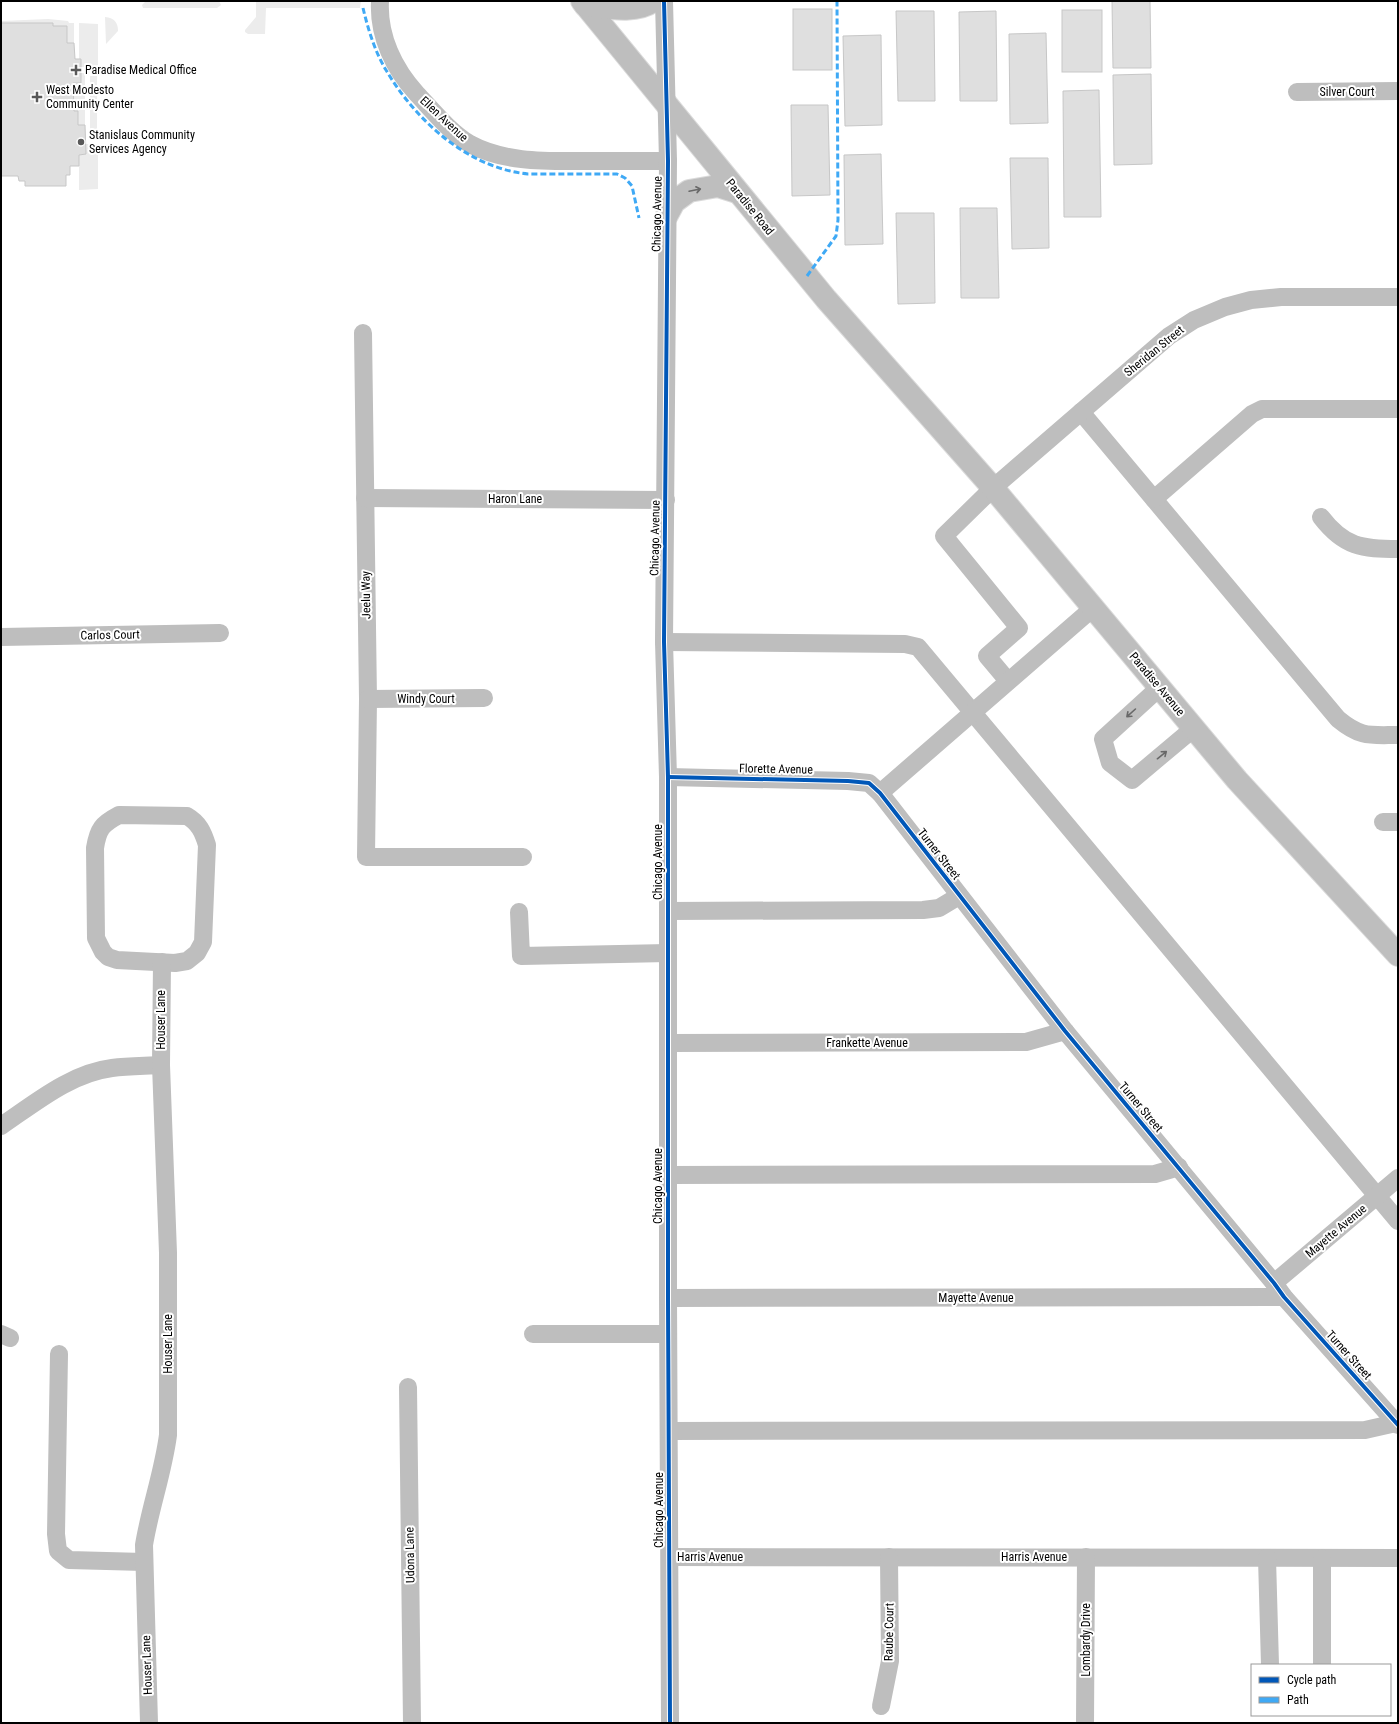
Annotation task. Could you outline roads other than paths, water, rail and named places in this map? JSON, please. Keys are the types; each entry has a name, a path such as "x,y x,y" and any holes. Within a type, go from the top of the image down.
{"main road":[{"path":"584,3 628,8 648,4 653,1"},
{"name":"Paradise Road","path":"584,3 826,299 922,408"},
{"path":"667,215 674,202 689,191 718,186 737,192"},
{"name":"Paradise Avenue","path":"922,408 993,488 1237,780 1398,956"}],"street":[{"name":"Ellen Avenue","path":"380,1 383,33 391,56 404,80 436,114 470,143 494,154 540,162 668,161"},
{"name":"Chicago Avenue","path":"664,1 668,106 664,642 668,777 670,1723"},
{"name":"Silver Court","path":"1297,92 1398,91"},
{"name":"Sheridan Street","path":"1008,681 986,656 1019,628 944,536 993,488 1169,336 1194,320 1225,307 1251,300 1281,297 1398,296"},
{"name":"Jeelu Way","path":"363,332 368,699 366,857 523,857"},
{"path":"1154,499 1252,414 1262,408 1398,408"},
{"path":"1081,412 1338,719 1350,728 1364,735 1398,735"},
{"name":"Haron Lane","path":"365,498 666,500"},
{"path":"1321,516 1330,529 1343,539 1359,546 1371,549 1398,549"},
{"path":"880,793 1094,608"},
{"name":"Carlos Court","path":"1,637 220,633"},
{"path":"664,642 905,644 918,647 1398,1221"},
{"path":"1160,687 1102,739 1110,763 1132,780 1194,728"},
{"name":"Windy Court","path":"368,699 484,698"},
{"name":"Florette Avenue","path":"668,777 848,781 869,783 880,793"},
{"name":"Turner Street","path":"880,793 1065,1031 1179,1166 1279,1290 1397,1424"},
{"path":"119,815 187,816 197,822 204,834 207,845 203,942 197,953 187,960 175,963 162,962 117,960 108,957 103,952 96,938 95,848 97,835 107,821 119,815"},
{"path":"668,911 923,910 939,908 959,896"},
{"path":"519,912 521,956 668,953"},
{"name":"Houser Lane","path":"149,1723 144,1545 148,1516 164,1461 168,1435 168,1253 161,1065 162,962"},
{"name":"Frankette Avenue","path":"669,1044 1026,1042 1065,1031"},
{"path":"1,1126 61,1086 87,1075 111,1068 161,1065"},
{"path":"668,1175 1155,1174 1179,1166"},
{"name":"Mayette Avenue","path":"668,1298 1279,1290 1377,1196 1398,1178"},
{"path":"533,1334 668,1334"},
{"path":"59,1354 56,1534 58,1551 69,1560 144,1562"},
{"name":"Udona Lane","path":"408,1387 412,1723"},
{"path":"669,1431 1357,1430 1397,1424"},
{"name":"Harris Avenue","path":"670,1557 1398,1558"},
{"name":"Raube Court","path":"881,1706 890,1661 889,1557"},
{"name":"Lombardy Drive","path":"1085,1723 1086,1557"},
{"path":"1266,1558 1270,1664"},
{"path":"1322,1558 1322,1664"}],"place":[{"name":"Paradise Medical Office","path":"76,70"},
{"name":"West Modesto Community Center","path":"37,97"},
{"name":"Stanislaus Community Services Agency","path":"81,142"}]}
